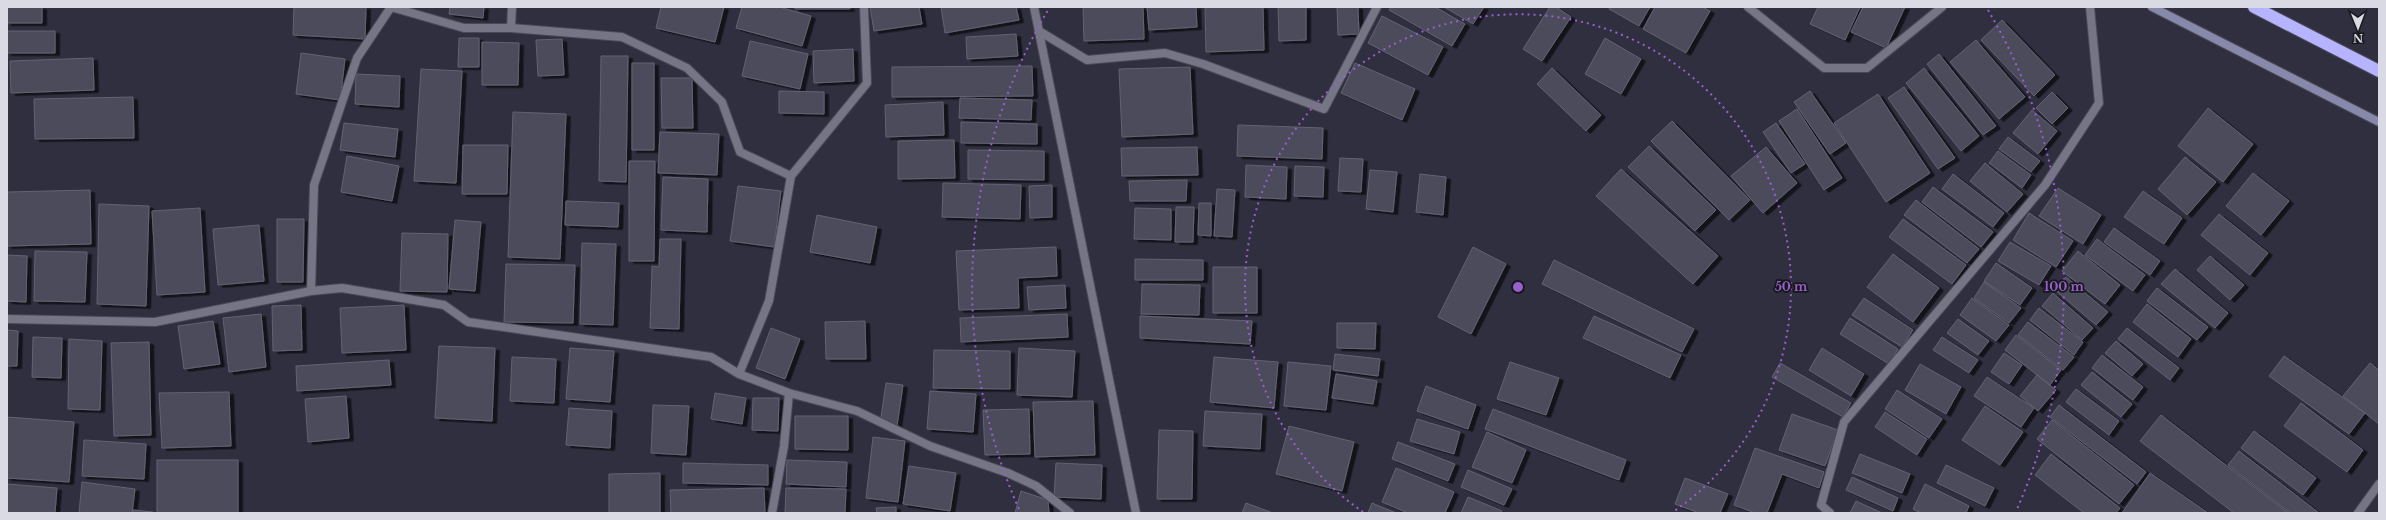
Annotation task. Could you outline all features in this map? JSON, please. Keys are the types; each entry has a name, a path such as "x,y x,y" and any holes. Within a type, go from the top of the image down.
{"highway":[{"path":"2254,7 2379,71"}],"street":[{"path":"311,291 314,185 357,58 391,7 464,28 511,28 622,37 687,68 722,102 740,152 791,176"},
{"path":"511,28 512,7"},
{"path":"739,374 769,301 791,176 867,83 864,7"},
{"path":"1034,7 1136,513"},
{"path":"1039,31 1087,60 1165,53 1202,64 1324,108 1377,7"},
{"path":"1748,7 1824,68 1866,68 1942,7"},
{"path":"1830,513 1822,505 1844,422 2045,185 2099,103 2090,7"},
{"path":"2152,7 2379,122"},
{"path":"7,318 155,322 311,291 342,288 444,305 468,322 711,357 739,374 789,393 857,411 930,446 1008,473 1036,486 1070,513"},
{"path":"772,513 784,446 789,393"},
{"path":"2358,513 2379,484"}],"building":[{"path":"7,7 42,7 42,23 7,23"},
{"path":"294,7 366,7 365,39 293,35"},
{"path":"450,7 484,7 483,18 449,14"},
{"path":"661,7 724,7 715,42 656,28"},
{"path":"742,7 779,7 811,16 802,46 736,28"},
{"path":"795,7 850,7 850,9 795,9"},
{"path":"870,7 919,7 922,24 874,31"},
{"path":"941,7 1016,7 1019,20 945,33"},
{"path":"1083,7 1143,7 1144,39 1084,41"},
{"path":"1147,7 1196,7 1197,27 1149,30"},
{"path":"1205,7 1263,7 1264,50 1206,52"},
{"path":"1278,7 1306,7 1306,40 1279,41"},
{"path":"1337,7 1358,7 1359,34 1338,35"},
{"path":"1391,7 1435,7 1465,24 1452,46 1389,10"},
{"path":"1444,7 1484,7 1473,24"},
{"path":"1550,7 1556,7 1571,17 1542,61 1523,49"},
{"path":"1610,7 1650,7 1639,26 1609,9"},
{"path":"1655,7 1702,7 1710,11 1686,53 1643,29"},
{"path":"1818,7 1860,7 1845,40 1810,24"},
{"path":"1863,7 1905,7 1886,48 1851,32"},
{"path":"1382,16 1443,47 1428,75 1368,43"},
{"path":"2002,20 2055,75 2034,96 1981,40"},
{"path":"7,31 55,31 55,53 7,53"},
{"path":"1016,34 1018,56 967,59 966,37"},
{"path":"459,38 479,38 479,67 458,67"},
{"path":"1605,38 1641,59 1621,94 1585,74"},
{"path":"562,39 564,75 538,76 536,40"},
{"path":"1976,40 2025,97 1999,119 1950,62"},
{"path":"750,41 808,54 800,89 742,76"},
{"path":"482,42 519,43 518,85 482,85"},
{"path":"853,49 854,81 814,83 813,51"},
{"path":"301,53 345,59 340,100 296,94"},
{"path":"1939,54 1996,126 1983,135 1927,64"},
{"path":"601,56 628,56 626,182 599,181"},
{"path":"93,58 94,90 11,93 10,61"},
{"path":"632,63 654,63 654,150 632,150"},
{"path":"1355,63 1415,89 1402,120 1341,93"},
{"path":"1032,66 1033,96 892,97 892,67"},
{"path":"1190,67 1193,134 1122,137 1119,69"},
{"path":"1552,68 1601,115 1586,131 1537,84"},
{"path":"1924,68 1979,136 1961,151 1906,83"},
{"path":"421,69 462,71 456,183 414,181"},
{"path":"356,74 400,76 399,107 355,104"},
{"path":"661,78 692,78 693,128 662,128"},
{"path":"1904,87 1955,158 1938,169 1888,98"},
{"path":"779,91 824,92 824,114 779,113"},
{"path":"1810,91 1846,143 1830,154 1794,102"},
{"path":"2052,92 2068,108 2052,124 2036,108"},
{"path":"1878,94 1930,173 1886,202 1834,123"},
{"path":"133,97 134,138 35,139 34,99"},
{"path":"960,98 1032,100 1031,120 959,118"},
{"path":"943,102 944,135 886,137 885,105"},
{"path":"2208,108 2253,144 2223,182 2178,146"},
{"path":"1797,109 1842,178 1824,190 1779,121"},
{"path":"2032,110 2057,131 2038,154 2013,133"},
{"path":"513,112 566,114 560,259 508,257"},
{"path":"1672,121 1750,200 1729,220 1651,141"},
{"path":"961,122 1037,124 1037,144 961,143"},
{"path":"344,123 398,129 395,157 340,150"},
{"path":"1776,123 1805,164 1791,173 1763,132"},
{"path":"1238,125 1323,128 1322,159 1237,156"},
{"path":"660,132 719,134 717,175 658,173"},
{"path":"2008,137 2040,161 2031,172 1999,149"},
{"path":"954,140 955,178 898,179 898,141"},
{"path":"463,145 508,145 507,194 462,194"},
{"path":"1649,146 1716,210 1695,231 1628,167"},
{"path":"1197,147 1198,175 1122,176 1121,148"},
{"path":"1766,147 1797,183 1763,213 1731,176"},
{"path":"968,150 1044,151 1044,180 968,179"},
{"path":"1998,151 2031,175 2022,188 1989,163"},
{"path":"347,156 399,166 392,201 341,192"},
{"path":"2185,157 2216,182 2187,215 2158,189"},
{"path":"1340,158 1363,159 1361,192 1338,191"},
{"path":"629,161 655,161 654,261 629,261"},
{"path":"1985,163 2023,194 2007,212 1970,181"},
{"path":"1246,165 1287,167 1286,199 1245,197"},
{"path":"1295,166 1324,167 1323,197 1294,196"},
{"path":"1621,169 1718,256 1693,284 1596,196"},
{"path":"1370,170 1397,172 1393,212 1366,209"},
{"path":"2253,173 2289,201 2261,235 2226,206"},
{"path":"1420,174 1446,177 1443,215 1416,212"},
{"path":"1953,174 2004,213 1993,227 1942,189"},
{"path":"663,177 708,179 707,232 661,230"},
{"path":"1187,180 1186,201 1130,201 1129,181"},
{"path":"943,183 1021,185 1020,219 942,217"},
{"path":"1052,185 1052,217 1030,218 1029,186"},
{"path":"738,186 781,191 774,247 730,241"},
{"path":"1933,187 1993,232 1981,247 1922,202"},
{"path":"2058,188 2101,215 2083,244 2039,216"},
{"path":"1217,189 1235,190 1232,237 1214,236"},
{"path":"90,190 91,244 7,246 7,192"},
{"path":"2143,191 2182,218 2164,244 2124,217"},
{"path":"1916,200 1979,249 1967,263 1904,215"},
{"path":"566,201 619,203 618,227 565,225"},
{"path":"1199,203 1211,203 1211,236 1198,235"},
{"path":"99,204 149,206 146,306 97,304"},
{"path":"1176,207 1194,207 1193,242 1175,242"},
{"path":"200,208 205,292 157,295 152,211"},
{"path":"1135,208 1171,209 1171,240 1134,239"},
{"path":"2029,213 2073,241 2056,267 2013,240"},
{"path":"2219,214 2268,253 2250,275 2201,235"},
{"path":"817,215 877,227 870,263 810,252"},
{"path":"277,219 304,219 303,282 277,282"},
{"path":"1903,219 1966,265 1952,284 1889,237"},
{"path":"455,220 481,222 475,291 449,289"},
{"path":"259,225 264,281 218,285 213,229"},
{"path":"2114,228 2160,261 2150,275 2104,242"},
{"path":"402,233 448,234 447,292 400,291"},
{"path":"660,239 681,239 679,329 650,328 652,266 659,267"},
{"path":"2097,239 2145,275 2133,291 2085,255"},
{"path":"2010,242 2051,266 2039,285 1998,261"},
{"path":"582,243 616,244 613,325 580,324"},
{"path":"1056,247 1057,276 1018,278 1019,308 959,310 956,251"},
{"path":"1473,247 1506,264 1471,334 1438,317"},
{"path":"35,251 87,252 85,302 34,301"},
{"path":"2078,251 2120,285 2105,304 2062,271"},
{"path":"1893,254 1939,288 1913,322 1867,287"},
{"path":"7,255 27,256 26,302 7,301"},
{"path":"2210,256 2244,285 2230,300 2197,270"},
{"path":"1135,259 1203,260 1203,280 1135,280"},
{"path":"1554,260 1694,329 1682,352 1542,284"},
{"path":"1996,263 2032,288 2020,305 1984,281"},
{"path":"506,264 575,265 573,323 504,322"},
{"path":"1213,267 1257,267 1257,313 1213,313"},
{"path":"2175,269 2228,313 2215,328 2161,284"},
{"path":"2066,277 2108,312 2096,325 2055,290"},
{"path":"1984,282 2021,308 2009,323 1974,298"},
{"path":"1142,284 1200,285 1199,315 1141,314"},
{"path":"1065,285 1066,308 1029,310 1027,287"},
{"path":"2157,288 2208,327 2197,340 2147,301"},
{"path":"2053,293 2093,328 2082,340 2042,306"},
{"path":"1864,298 1913,330 1902,347 1852,315"},
{"path":"1972,298 2009,325 1996,341 1960,315"},
{"path":"2147,304 2191,339 2178,357 2133,322"},
{"path":"301,305 302,350 273,351 272,306"},
{"path":"404,305 406,350 342,353 340,308"},
{"path":"2039,308 2083,342 2074,355 2030,320"},
{"path":"261,314 266,367 229,372 223,318"},
{"path":"1067,314 1068,337 961,342 960,318"},
{"path":"1140,316 1252,321 1250,344 1140,338"},
{"path":"1594,316 1681,355 1670,378 1583,338"},
{"path":"1850,318 1898,349 1889,364 1840,334"},
{"path":"1958,319 1989,341 1978,355 1947,333"},
{"path":"213,321 220,364 184,369 178,326"},
{"path":"865,321 866,359 826,359 825,322"},
{"path":"2028,322 2074,357 2063,370 2018,335"},
{"path":"1337,323 1376,323 1375,349 1337,348"},
{"path":"771,328 800,339 785,379 756,368"},
{"path":"2127,328 2179,368 2170,380 2118,339"},
{"path":"7,330 18,331 17,366 7,366"},
{"path":"2016,335 2061,370 2050,385 2005,350"},
{"path":"33,337 62,338 61,378 32,377"},
{"path":"1942,337 1978,360 1969,373 1933,350"},
{"path":"69,339 102,341 100,410 68,409"},
{"path":"2116,341 2143,364 2132,376 2105,353"},
{"path":"149,342 151,435 114,436 111,343"},
{"path":"439,346 495,348 492,421 435,418"},
{"path":"570,348 614,351 610,402 566,399"},
{"path":"1019,348 1075,351 1072,397 1017,395"},
{"path":"1822,348 1864,374 1851,396 1809,370"},
{"path":"934,350 1010,351 1010,389 933,388"},
{"path":"2004,353 2022,365 2009,384 1991,372"},
{"path":"1335,354 1380,359 1378,376 1333,370"},
{"path":"2102,355 2143,387 2133,400 2092,368"},
{"path":"2284,356 2365,413 2349,434 2269,376"},
{"path":"512,357 556,359 554,403 510,401"},
{"path":"1214,357 1278,362 1274,408 1210,402"},
{"path":"389,360 391,385 297,391 296,366"},
{"path":"1288,362 1331,366 1326,410 1284,406"},
{"path":"1510,362 1559,378 1546,415 1497,399"},
{"path":"1780,363 1851,403 1843,417 1772,377"},
{"path":"2370,363 2379,370 2379,424 2343,396"},
{"path":"1920,364 1961,387 1946,414 1905,390"},
{"path":"2092,372 2132,404 2121,417 2081,385"},
{"path":"1336,374 1377,381 1373,404 1332,398"},
{"path":"2037,375 2056,390 2038,411 2020,396"},
{"path":"1987,377 2034,408 2021,427 1974,396"},
{"path":"886,383 903,385 897,426 880,424"},
{"path":"1426,386 1476,405 1468,429 1417,411"},
{"path":"2076,389 2119,421 2109,435 2066,402"},
{"path":"1897,390 1942,419 1929,438 1885,409"},
{"path":"930,391 976,394 973,432 927,429"},
{"path":"229,392 231,446 162,448 159,393"},
{"path":"715,393 746,398 742,424 711,419"},
{"path":"346,396 349,438 308,442 305,399"},
{"path":"753,398 779,398 778,431 752,430"},
{"path":"1093,401 1095,455 1035,457 1033,402"},
{"path":"2301,403 2363,450 2347,472 2284,426"},
{"path":"653,405 689,406 686,455 651,453"},
{"path":"2059,405 2146,472 2137,484 2050,417"},
{"path":"1985,406 2023,432 2000,465 1962,440"},
{"path":"569,408 612,411 610,448 566,445"},
{"path":"1029,409 1030,454 985,455 983,410"},
{"path":"1493,409 1626,460 1619,480 1485,429"},
{"path":"1205,411 1262,414 1260,449 1203,446"},
{"path":"1885,412 1927,439 1917,455 1875,427"},
{"path":"1792,414 1838,430 1825,466 1779,450"},
{"path":"2161,415 2288,513 2234,513 2140,441"},
{"path":"795,416 848,416 848,450 795,449"},
{"path":"7,417 74,422 69,482 7,478"},
{"path":"1417,419 1460,432 1454,454 1410,441"},
{"path":"2052,420 2134,485 2119,504 2037,439"},
{"path":"1289,426 1354,442 1342,491 1276,474"},
{"path":"1159,430 1193,431 1192,499 1157,499"},
{"path":"2254,431 2316,478 2303,495 2241,448"},
{"path":"1487,432 1526,450 1512,483 1472,467"},
{"path":"873,437 905,441 898,502 866,498"},
{"path":"84,440 146,444 144,479 82,476"},
{"path":"1398,442 1455,464 1448,481 1392,459"},
{"path":"1755,448 1824,472 1819,488 1782,474 1767,513 1755,513 1734,505"},
{"path":"2239,451 2319,513 2290,513 2228,465"},
{"path":"1860,454 1910,474 1902,493 1852,473"},
{"path":"2051,454 2120,508 2116,513 2084,513 2035,475"},
{"path":"157,460 238,460 238,513 157,513"},
{"path":"787,460 847,462 846,487 786,484"},
{"path":"683,463 768,465 768,485 683,483"},
{"path":"1056,463 1102,465 1101,499 1054,497"},
{"path":"1946,465 1994,488 1985,506 1937,483"},
{"path":"909,466 956,473 950,511 903,504"},
{"path":"1396,468 1454,492 1445,513 1408,513 1382,502"},
{"path":"1468,470 1512,489 1504,505 1461,487"},
{"path":"660,473 660,513 609,513 609,474"},
{"path":"2150,473 2208,513 2122,513"},
{"path":"1852,477 1898,498 1893,511 1846,490"},
{"path":"1685,478 1728,494 1720,513 1699,513 1675,504"},
{"path":"82,482 135,489 132,513 79,513"},
{"path":"7,484 57,488 55,513 7,513"},
{"path":"1925,484 1969,506 1966,513 1921,513 1913,509"},
{"path":"764,488 765,513 671,513 670,490"},
{"path":"786,488 846,489 845,513 785,513"},
{"path":"1021,491 1048,500 1049,513 1015,513"},
{"path":"1468,497 1502,511 1501,513 1461,513"},
{"path":"1856,501 1882,513 1850,513"},
{"path":"1246,503 1273,513 1242,513"},
{"path":"1372,503 1396,513 1368,513"},
{"path":"896,507 896,513 877,513 876,508"},
{"path":"133,510 153,512 153,513 133,513"}]}
